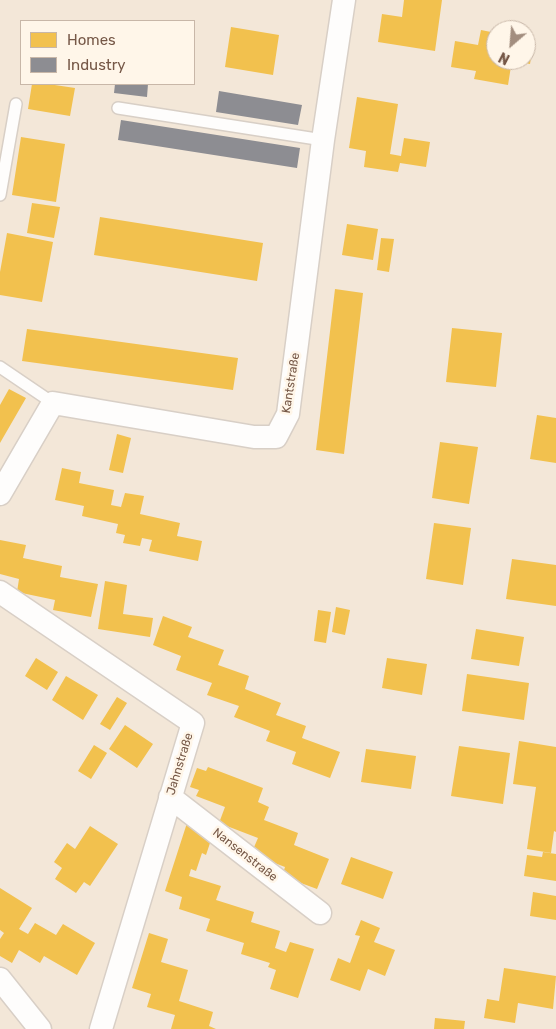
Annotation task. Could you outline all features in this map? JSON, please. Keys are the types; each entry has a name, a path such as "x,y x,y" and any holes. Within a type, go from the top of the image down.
{"street":[{"name":"Kantstraße","path":"52,403 254,437 276,437 288,414 323,140 344,0"},
{"path":"0,494 52,403"},
{"name":"Jahnstraße","path":"0,592 193,723 100,1029"},
{"name":"Nansenstraße","path":"170,797 320,913"},
{"path":"0,979 40,1029"}],"lane":[{"path":"0,195 16,104"},
{"path":"118,108 323,140"},
{"path":"0,367 52,403"}],"shaded area":[{"path":"0,0 556,0 556,1029 0,1029"}],"building: Homes":[{"path":"404,0 442,0 435,51 378,42 382,14 402,17"},
{"path":"231,27 279,35 273,75 225,67"},
{"path":"481,30 486,31 486,70 510,70 508,85 474,79 476,71 451,67 455,41 478,45"},
{"path":"32,85 55,85 75,88 70,116 28,109"},
{"path":"357,97 398,104 390,154 401,156 404,138 430,142 426,167 400,163 398,172 364,167 366,151 349,148"},
{"path":"21,137 65,144 56,202 12,195"},
{"path":"32,203 60,207 54,238 27,233"},
{"path":"100,217 263,243 257,281 94,255"},
{"path":"347,224 378,229 373,260 342,255"},
{"path":"7,233 53,242 42,302 0,295 0,272"},
{"path":"381,238 394,239 389,272 377,270"},
{"path":"335,289 363,293 344,454 316,450"},
{"path":"452,328 502,333 496,387 446,382"},
{"path":"27,329 238,358 233,390 22,361"},
{"path":"9,389 26,398 0,443 0,405"},
{"path":"537,415 556,418 556,463 530,459"},
{"path":"117,434 131,438 123,473 109,470"},
{"path":"440,442 478,447 469,504 432,498"},
{"path":"62,468 81,472 79,483 114,490 111,505 121,507 125,493 144,496 140,514 180,523 177,536 202,541 198,561 149,551 152,540 142,538 140,546 123,543 125,535 116,533 118,524 82,516 84,506 55,500"},
{"path":"434,523 471,528 463,585 426,579"},
{"path":"0,540 26,545 23,558 62,566 60,577 98,584 91,617 53,610 55,600 17,592 19,579 0,574"},
{"path":"512,559 556,565 556,606 506,599"},
{"path":"105,581 127,585 123,614 153,618 150,637 98,629"},
{"path":"336,607 350,610 345,635 332,632"},
{"path":"318,610 331,612 326,643 314,641"},
{"path":"163,616 192,627 188,637 224,650 218,665 249,676 245,689 281,703 276,715 306,726 302,738 340,752 330,778 292,764 296,752 266,741 270,731 234,717 239,706 207,695 212,683 176,670 181,656 153,645"},
{"path":"476,629 524,637 519,666 471,659"},
{"path":"36,658 58,672 47,690 25,676"},
{"path":"387,658 427,664 422,695 382,688"},
{"path":"467,674 529,683 524,720 462,711"},
{"path":"66,676 98,695 83,720 52,700"},
{"path":"117,697 127,703 110,730 100,724"},
{"path":"125,725 153,744 137,768 109,749"},
{"path":"519,741 556,747 556,832 554,831 551,853 527,849 536,787 513,784"},
{"path":"94,745 107,753 91,779 78,771"},
{"path":"459,746 510,753 503,804 451,796"},
{"path":"366,749 416,756 411,789 361,782"},
{"path":"208,767 263,788 258,802 269,807 264,820 298,833 294,845 329,859 317,889 282,876 285,867 251,854 258,838 219,823 225,807 196,796 199,790 190,787 197,768 206,771"},
{"path":"187,823 211,840 206,855 202,853 196,871 191,869 189,876 221,886 216,900 254,912 251,922 280,931 275,948 286,952 290,942 314,949 298,998 270,989 276,970 268,967 270,963 241,954 244,943 206,931 210,919 179,909 182,897 165,891"},
{"path":"90,826 118,844 90,886 84,882 76,893 55,879 62,868 54,862 67,843 75,849"},
{"path":"543,852 556,854 556,881 524,876 527,855 542,857"},
{"path":"351,857 393,872 383,899 341,884"},
{"path":"0,888 32,908 19,929 28,934 35,923 56,935 63,924 95,943 77,975 44,956 40,963 19,950 12,963 0,956 0,939 4,933 0,930"},
{"path":"533,892 556,896 556,920 530,916"},
{"path":"361,920 380,928 374,942 395,950 385,976 368,969 360,991 330,980 338,958 350,963 360,936 355,935"},
{"path":"149,933 168,939 161,962 188,970 179,1001 213,1012 209,1026 216,1029 171,1029 175,1015 147,1007 151,994 132,988"},
{"path":"504,968 556,976 553,1009 518,1003 515,1023 484,1018 487,999 499,1001"},
{"path":"435,1018 465,1021 464,1029 434,1029"}],"building: Industry":[{"path":"115,85 148,85 147,97 114,93"},
{"path":"219,91 302,105 298,125 216,112"},
{"path":"121,120 300,148 297,168 118,140"}]}
